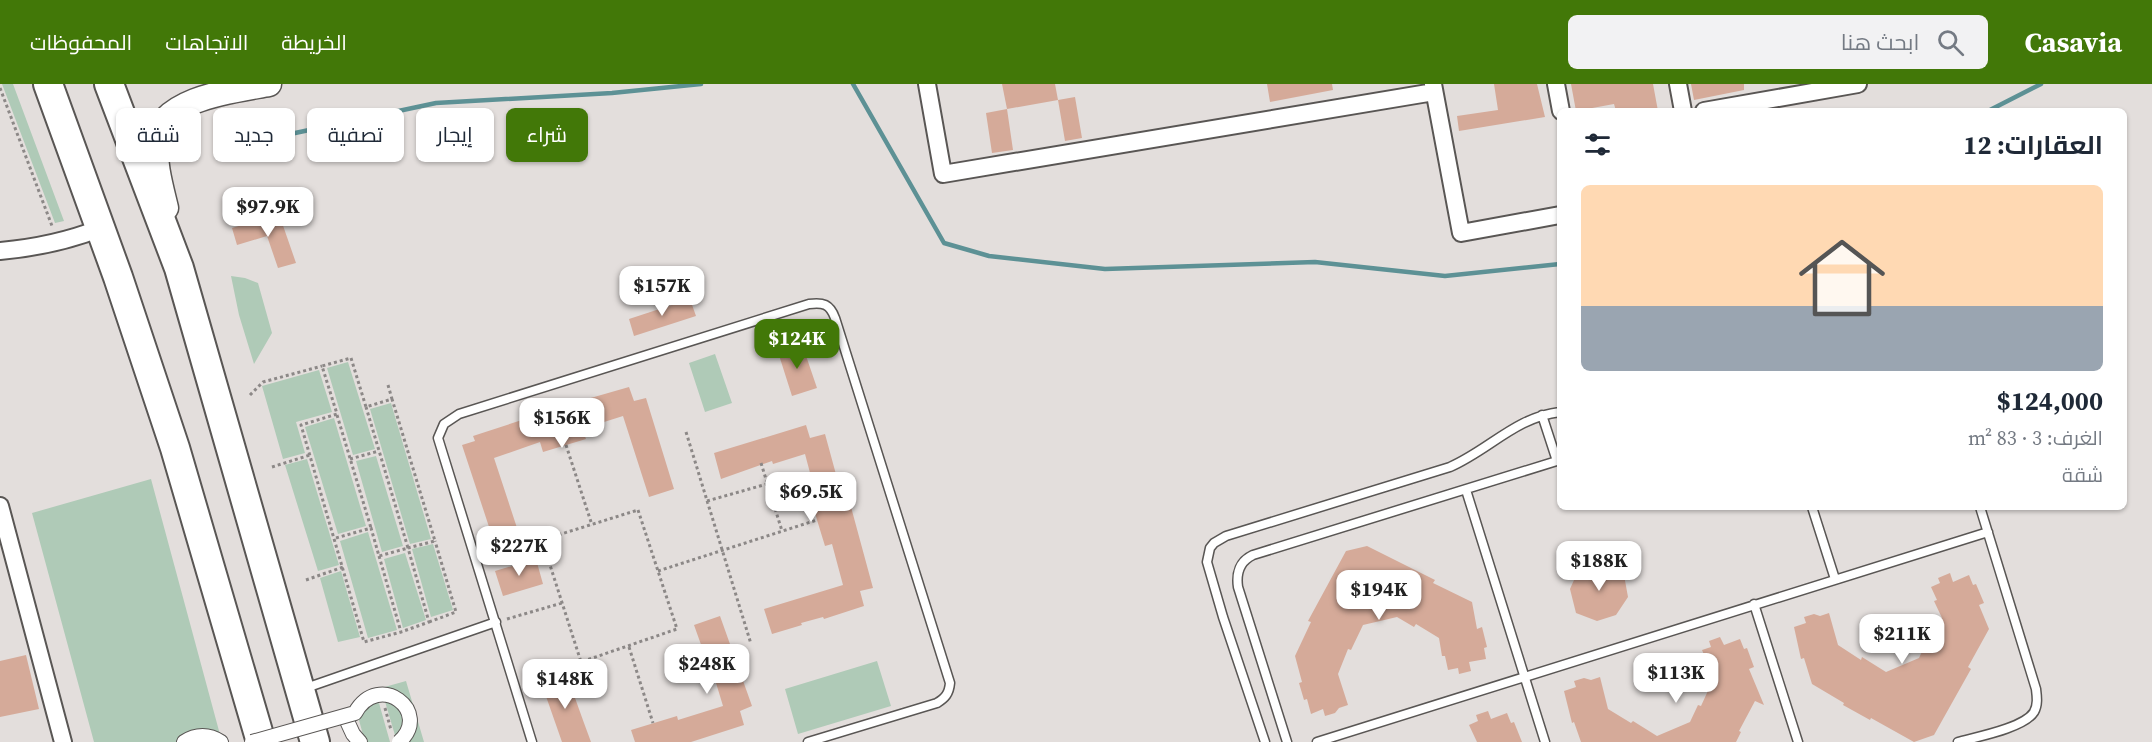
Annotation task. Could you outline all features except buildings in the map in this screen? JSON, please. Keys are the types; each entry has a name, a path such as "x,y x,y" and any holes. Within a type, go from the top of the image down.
{"highway":[{"path":"48,84 175,448 261,742"},
{"path":"109,84 176,261 315,742"}],"main road":[{"path":"176,261 156,157 156,137 159,130 174,112 190,102 208,96 269,84"}],"street":[{"path":"927,84 943,174 1433,88 1461,233 1557,216"},
{"path":"1556,84 1560,108"},
{"path":"1678,84 1682,108"},
{"path":"1717,108 1800,89 1858,84"},
{"path":"0,251 23,249 76,238 100,228"},
{"path":"0,506 63,742"},
{"path":"252,742 355,713 360,704 369,698 384,695 399,699 408,711 410,720 408,730 399,742"},
{"path":"347,721 360,742"},
{"path":"184,742 200,735 210,736 221,742"}],"lane":[{"path":"532,742 438,438 444,424 459,414 809,304 823,303 833,310 950,683 950,690 945,698 937,703 808,742"},
{"path":"1265,742 1209,569 1207,555 1214,543 1226,536 1450,467 1477,453 1514,426 1542,415 1557,412"},
{"path":"1542,415 1557,458"},
{"path":"1287,742 1238,587 1238,574 1244,560 1253,555 1557,461"},
{"path":"1466,490 1545,742"},
{"path":"1813,510 1835,579"},
{"path":"1958,742 2023,721 2034,711 2037,701 2036,689 1981,510"},
{"path":"1317,742 1988,532"},
{"path":"1754,604 1798,742"},
{"path":"300,690 496,622"}],"path":[{"path":"0,88 53,228 61,225"},
{"path":"250,395 263,382 351,358 429,622"},
{"path":"322,366 401,632"},
{"path":"337,414 301,425 336,538 364,642 401,632 456,612 388,385"},
{"path":"366,406 392,399"},
{"path":"686,432 751,644"},
{"path":"566,445 592,525"},
{"path":"350,459 379,451"},
{"path":"272,466 310,455"},
{"path":"760,463 782,531"},
{"path":"707,501 767,484"},
{"path":"638,510 658,571 677,629 581,662 542,540 638,510"},
{"path":"658,571 817,520"},
{"path":"336,538 371,528"},
{"path":"379,556 435,541"},
{"path":"306,580 343,567"},
{"path":"496,622 562,603"},
{"path":"629,647 653,723"}],"green space":[{"path":"2,84 13,84 64,221 55,223"},
{"path":"231,276 258,283 272,333 254,364 239,315"},
{"path":"715,354 732,403 705,412 689,363"},
{"path":"348,362 375,449 353,455 327,368"},
{"path":"319,370 332,412 296,422 305,453 283,459 262,386"},
{"path":"391,403 431,539 410,544 370,409"},
{"path":"334,418 366,526 338,534 305,427"},
{"path":"376,456 403,546 382,552 356,461"},
{"path":"307,459 339,565 318,571 285,465"},
{"path":"151,479 222,742 94,742 32,513"},
{"path":"368,532 397,630 368,638 340,541"},
{"path":"433,544 453,610 431,617 412,549"},
{"path":"405,553 426,620 403,628 384,559"},
{"path":"341,571 360,637 338,642 320,578"},
{"path":"877,661 891,706 798,734 785,689"},
{"path":"406,681 424,742 397,742 381,688"},
{"path":"377,696 390,742 365,742 354,702"}],"waterway":[{"path":"295,133 436,103 612,93 701,84"},
{"path":"853,84 944,243 989,256 1105,269 1315,262 1445,276 1557,264"},
{"path":"1994,108 2041,84"}]}
